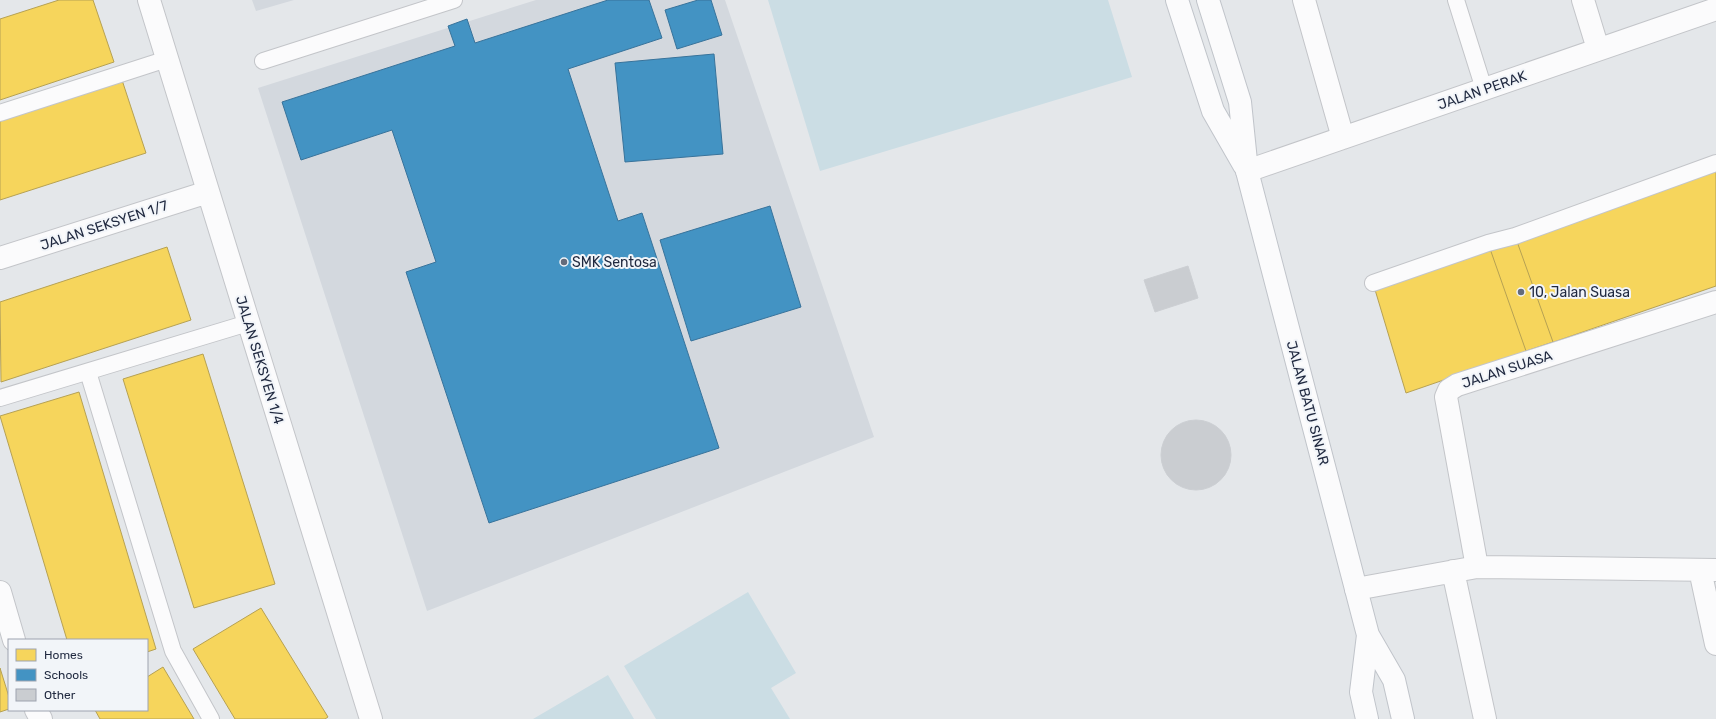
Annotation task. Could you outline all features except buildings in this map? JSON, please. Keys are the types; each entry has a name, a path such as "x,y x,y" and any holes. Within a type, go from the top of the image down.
{"street":[{"name":"JALAN SEKSYEN 1/4","path":"148,0 248,323 366,717"},
{"name":"JALAN BATU SINAR","path":"1177,0 1213,111 1247,171"},
{"name":"JALAN BATU SINAR","path":"1208,0 1240,102 1247,171 1368,635 1394,680 1403,719"},
{"path":"1304,0 1343,138"},
{"path":"1582,0 1598,49"},
{"name":"JALAN PERAK","path":"1247,171 1716,9"},
{"name":"JALAN SEKSYEN 1/7","path":"0,258 208,192"},
{"name":"JALAN SUASA","path":"1477,567 1446,397 1449,390 1457,385 1716,302"},
{"path":"1356,589 1477,567 1708,570 1716,644"},
{"path":"1453,571 1484,719"},
{"path":"0,592 14,639"},
{"name":"JALAN BATU SINAR","path":"1366,719 1361,692 1368,635"}],"lane":[{"path":"263,61 454,0"},
{"path":"1456,0 1484,89"},
{"path":"0,114 167,59"},
{"path":"1373,284 1488,243 1515,236 1716,164"},
{"path":"0,398 248,323"},
{"path":"88,372 173,651 212,719"}],"shaded area":[{"path":"252,0 294,0 256,11"},
{"name":"SMK Sentosa","path":"536,0 725,0 874,437 427,611 258,88"},
{"path":"768,0 1108,0 1132,77 820,171"},
{"path":"748,592 796,673 771,688 790,719 656,719 624,666"},
{"path":"608,675 634,719 533,719"}],"place":[{"name":"SMK Sentosa","path":"564,262"},
{"name":"10, Jalan Suasa","path":"1521,292"}]}
